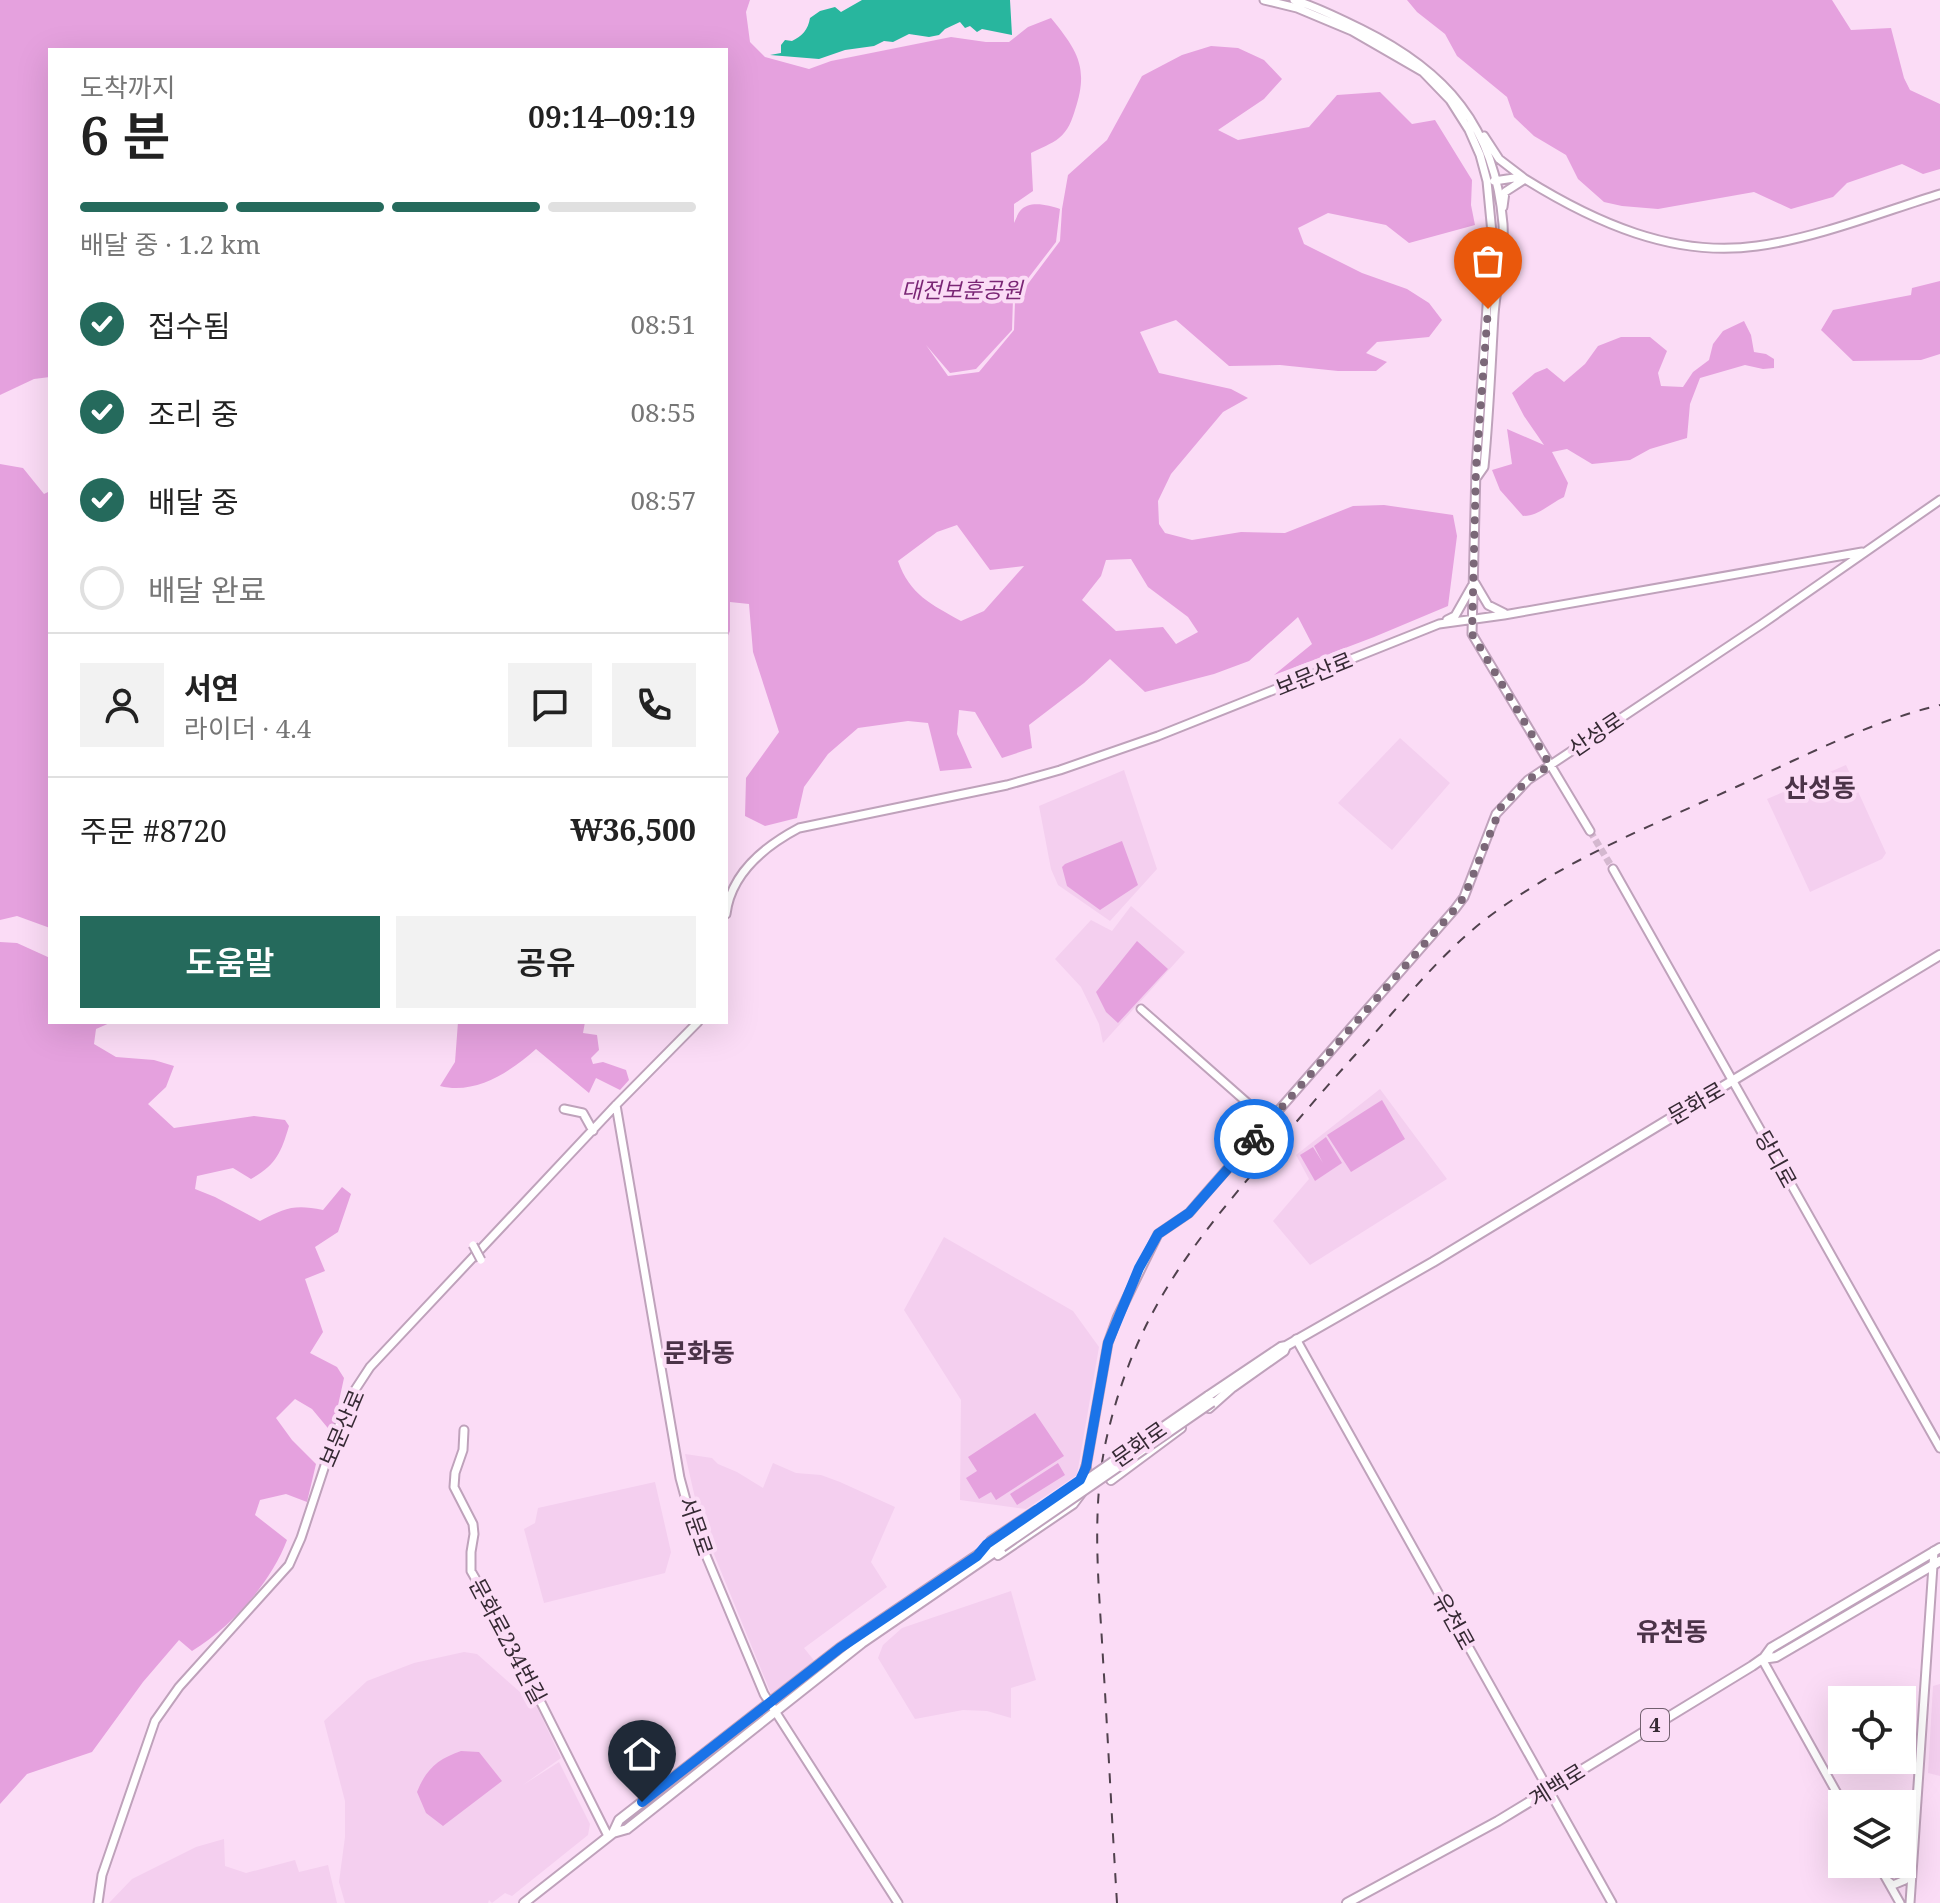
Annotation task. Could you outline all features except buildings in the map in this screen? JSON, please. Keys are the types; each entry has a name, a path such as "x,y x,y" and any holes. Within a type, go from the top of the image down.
{"main road":[{"path":"1264,0 1297,8 1352,31 1423,72 1450,100 1469,130 1491,181 1492,233 1477,477 1472,634 1590,831"},
{"path":"1294,0 1364,30 1418,61 1450,90 1499,159 1525,179 1591,216 1626,231 1685,245 1726,248 1778,243 1940,194"},
{"path":"1470,117 1480,134 1503,225"},
{"path":"1491,181 1525,179"},
{"path":"1477,477 1484,467 1487,441 1505,192 1525,179"},
{"name":"보문산로","path":"728,909 745,870 776,840 799,828 1007,785 1060,770 1158,736 1439,624 1864,552 1940,500"},
{"name":"산성로","path":"1086,1467 1108,1343 1139,1268 1158,1234 1189,1213 1455,909 1464,897 1501,807 1528,780 1864,552"},
{"path":"1474,581 1493,610 1510,614"},
{"path":"1439,624 1455,616 1466,601 1474,581"},
{"name":"당디로","path":"1613,869 1940,1448"},
{"name":"문화로","path":"610,1834 627,1829 862,1643 1231,1384 1284,1351 1296,1339 1407,1277 1940,955"},
{"path":"1141,1009 1269,1122"},
{"name":"보문산로","path":"98,1903 102,1875 155,1721 179,1687 289,1565 335,1435 351,1396 370,1367 696,1024"},
{"name":"서문로","path":"616,1105 686,1502 737,1632 770,1704 898,1903"},
{"path":"564,1109 583,1113 593,1131"},
{"path":"473,1245 481,1260"},
{"name":"유천로","path":"1296,1339 1612,1903"},
{"path":"1113,1463 1212,1390 1231,1384"},
{"path":"1111,1480 1220,1400 1231,1384"},
{"name":"문화로234번길","path":"463,1433 463,1450 454,1487 473,1524 471,1571 610,1834"},
{"path":"982,1552 987,1544 1074,1485 1086,1467"},
{"path":"976,1565 992,1559 1073,1504 1082,1492 1086,1467"},
{"name":"문화로","path":"524,1903 610,1834 619,1820 863,1631 982,1552 1000,1544"},
{"path":"1916,1823 1937,1549"},
{"name":"계백로","path":"1347,1903 1498,1821 1762,1659 1771,1648 1937,1549"},
{"name":"계백로","path":"1762,1659 1776,1657 1937,1563"},
{"path":"1762,1659 1835,1790"},
{"path":"1887,1880 1893,1885 1907,1878"},
{"path":"1910,1903 1912,1878"},
{"path":"1887,1880 1900,1903"}],"shaded area":[{"path":"862,0 1010,0 1012,35 982,29 977,32 970,26 965,28 960,22 939,35 909,34 893,42 884,41 819,59 770,55 781,53 785,40 792,41 802,35 810,18 820,11 835,7 841,12"},
{"path":"1400,738 1450,783 1392,850 1338,803"},
{"path":"1846,765 1886,853 1882,859 1810,892 1767,799"},
{"path":"1124,770 1157,869 1110,921 1058,885 1051,869 1039,806"},
{"path":"1131,906 1185,952 1103,1043 1099,1024 1081,987 1055,959 1091,920 1112,931"},
{"path":"1380,1089 1447,1179 1310,1265 1273,1221 1309,1179 1296,1155"},
{"path":"944,1237 1073,1311 1099,1347 1077,1475 1026,1509 960,1500 961,1400 904,1310"},
{"path":"685,1454 712,1458 763,1488 773,1463 796,1473 821,1475 895,1507 871,1562 887,1587 804,1648 816,1663 772,1696 700,1520"},
{"path":"655,1482 671,1552 665,1573 544,1603 524,1529 535,1523 538,1508"},
{"path":"1011,1591 1036,1680 1011,1688 1011,1718 987,1711 963,1710 915,1719 878,1658 883,1645 902,1628"},
{"path":"464,1652 477,1654 537,1707 561,1758 523,1785 559,1762 590,1824 588,1835 512,1896 505,1893 492,1903 489,1900 488,1903 345,1903 339,1882 345,1837 345,1801 324,1721 367,1681 414,1663"},
{"path":"1940,1684 1940,1776 1928,1773 1933,1686"},
{"path":"224,1839 225,1866 246,1873 295,1860 299,1872 328,1865 337,1903 109,1903 132,1879 196,1847"}],"green space":[{"name":"대전보훈공원","path":"0,0 750,0 746,12 750,42 765,57 809,69 831,61 951,37 1009,42 1028,27 1051,18 1068,40 1078,61 1081,71 1079,95 1065,132 1031,153 1033,191 1014,204 1014,223 1020,211 1028,205 1060,209 1056,242 1013,298 1012,330 976,369 950,373 926,345 948,376 979,372 1014,330 1015,301 1060,241 1068,175 1107,140 1142,76 1182,55 1211,46 1238,48 1264,60 1282,79 1264,99 1218,130 1238,140 1309,127 1337,95 1380,92 1412,124 1435,120 1472,180 1471,205 1475,225 1409,243 1386,225 1328,213 1298,228 1304,244 1362,273 1407,289 1429,303 1442,320 1429,337 1377,342 1366,353 1387,362 1376,371 1280,365 1229,366 1176,320 1140,332 1159,373 1231,389 1248,398 1223,412 1171,474 1158,501 1159,524 1165,533 1192,540 1241,532 1285,533 1353,506 1384,505 1453,515 1457,536 1448,606 1274,675 1312,644 1298,617 1249,661 1214,674 1145,692 1110,659 1029,725 1032,748 1002,758 975,712 959,710 957,734 972,768 940,771 928,723 908,721 858,728 828,754 804,787 797,818 765,826 745,816 746,778 779,732 753,652 749,604 730,602 728,636 728,48 48,48 48,377 34,379 0,395","holes":["957,525 990,570 1024,566 984,611 961,621 931,604 915,590 898,561 937,532","1131,559 1148,587 1188,617 1198,632 1176,644 1163,627 1116,631 1082,600 1101,576 1106,560"]},
{"path":"1407,0 1832,0 1851,30 1891,28 1910,90 1940,104 1940,169 1923,174 1902,164 1847,183 1833,197 1791,209 1754,192 1658,209 1604,202 1578,179 1566,155 1534,136 1514,117 1507,97 1457,56 1445,34"},
{"path":"1940,281 1940,354 1921,360 1853,361 1821,330 1833,310 1911,295 1912,288"},
{"path":"1744,321 1754,352 1774,359 1774,368 1745,365 1700,378 1690,404 1687,438 1650,449 1630,460 1602,463 1592,464 1567,449 1552,452 1568,483 1564,497 1534,514 1523,516 1500,490 1492,470 1512,464 1507,429 1544,445 1512,393 1535,373 1547,368 1564,382 1585,364 1598,346 1621,337 1650,337 1667,351 1658,373 1661,386 1683,387 1693,372 1709,360 1713,344 1723,331"},
{"path":"0,464 23,468 44,494 48,492 48,927 17,916 0,920"},
{"path":"1122,841 1138,885 1100,910 1067,886 1062,867"},
{"path":"1137,941 1168,969 1118,1023 1106,1012 1096,992"},
{"path":"0,942 17,943 48,957 48,1024 107,1024 96,1029 94,1044 116,1057 154,1060 174,1066 166,1087 148,1104 174,1128 254,1116 285,1120 289,1126 283,1144 266,1169 251,1179 233,1168 197,1176 195,1189 260,1221 290,1208 323,1210 342,1187 351,1194 338,1232 315,1247 325,1271 305,1279 323,1332 310,1353 337,1367 344,1378 332,1433 312,1409 295,1399 276,1418 316,1464 307,1502 286,1494 260,1500 255,1515 287,1540 271,1572 248,1603 207,1641 192,1651 179,1640 143,1682 92,1752 27,1774 0,1804"},
{"path":"458,1024 585,1024 583,1033 597,1035 599,1050 591,1058 593,1064 603,1062 626,1070 629,1080 620,1090 596,1078 589,1093 536,1049 492,1080 467,1087 440,1086 455,1062"},
{"path":"1382,1100 1405,1139 1351,1172 1327,1135"},
{"path":"1326,1137 1342,1163 1315,1181 1300,1155 1313,1147 1323,1163 1314,1146"},
{"path":"1035,1413 1064,1456 996,1500 991,1492 979,1499 966,1478 977,1471 968,1457"},
{"path":"1058,1463 1065,1475 1017,1505 1010,1494"},
{"path":"461,1751 479,1752 502,1781 443,1826 426,1813 417,1792 434,1766"}],"tunnel":[{"path":"1590,831 1613,869"}],"railway":[{"path":"1117,1903 1098,1574 1097,1517 1102,1460 1120,1389 1135,1351 1151,1315 1192,1250 1293,1125 1412,990 1479,924 1498,910 1554,874 1644,828 1811,752 1940,705"}],"way so far":[{"path":"1254,1139 1455,909 1464,897 1496,814 1528,780 1550,765 1472,634 1476,468 1488,309"}],"district":[{"name":"산성동","path":"1820,788"},
{"name":"문화동","path":"699,1353"},
{"name":"유천동","path":"1672,1632"}],"route":[{"path":"642,1802 840,1648 977,1556 987,1544 1080,1480 1086,1467 1108,1343 1139,1268 1158,1234 1189,1213 1254,1139"}]}
